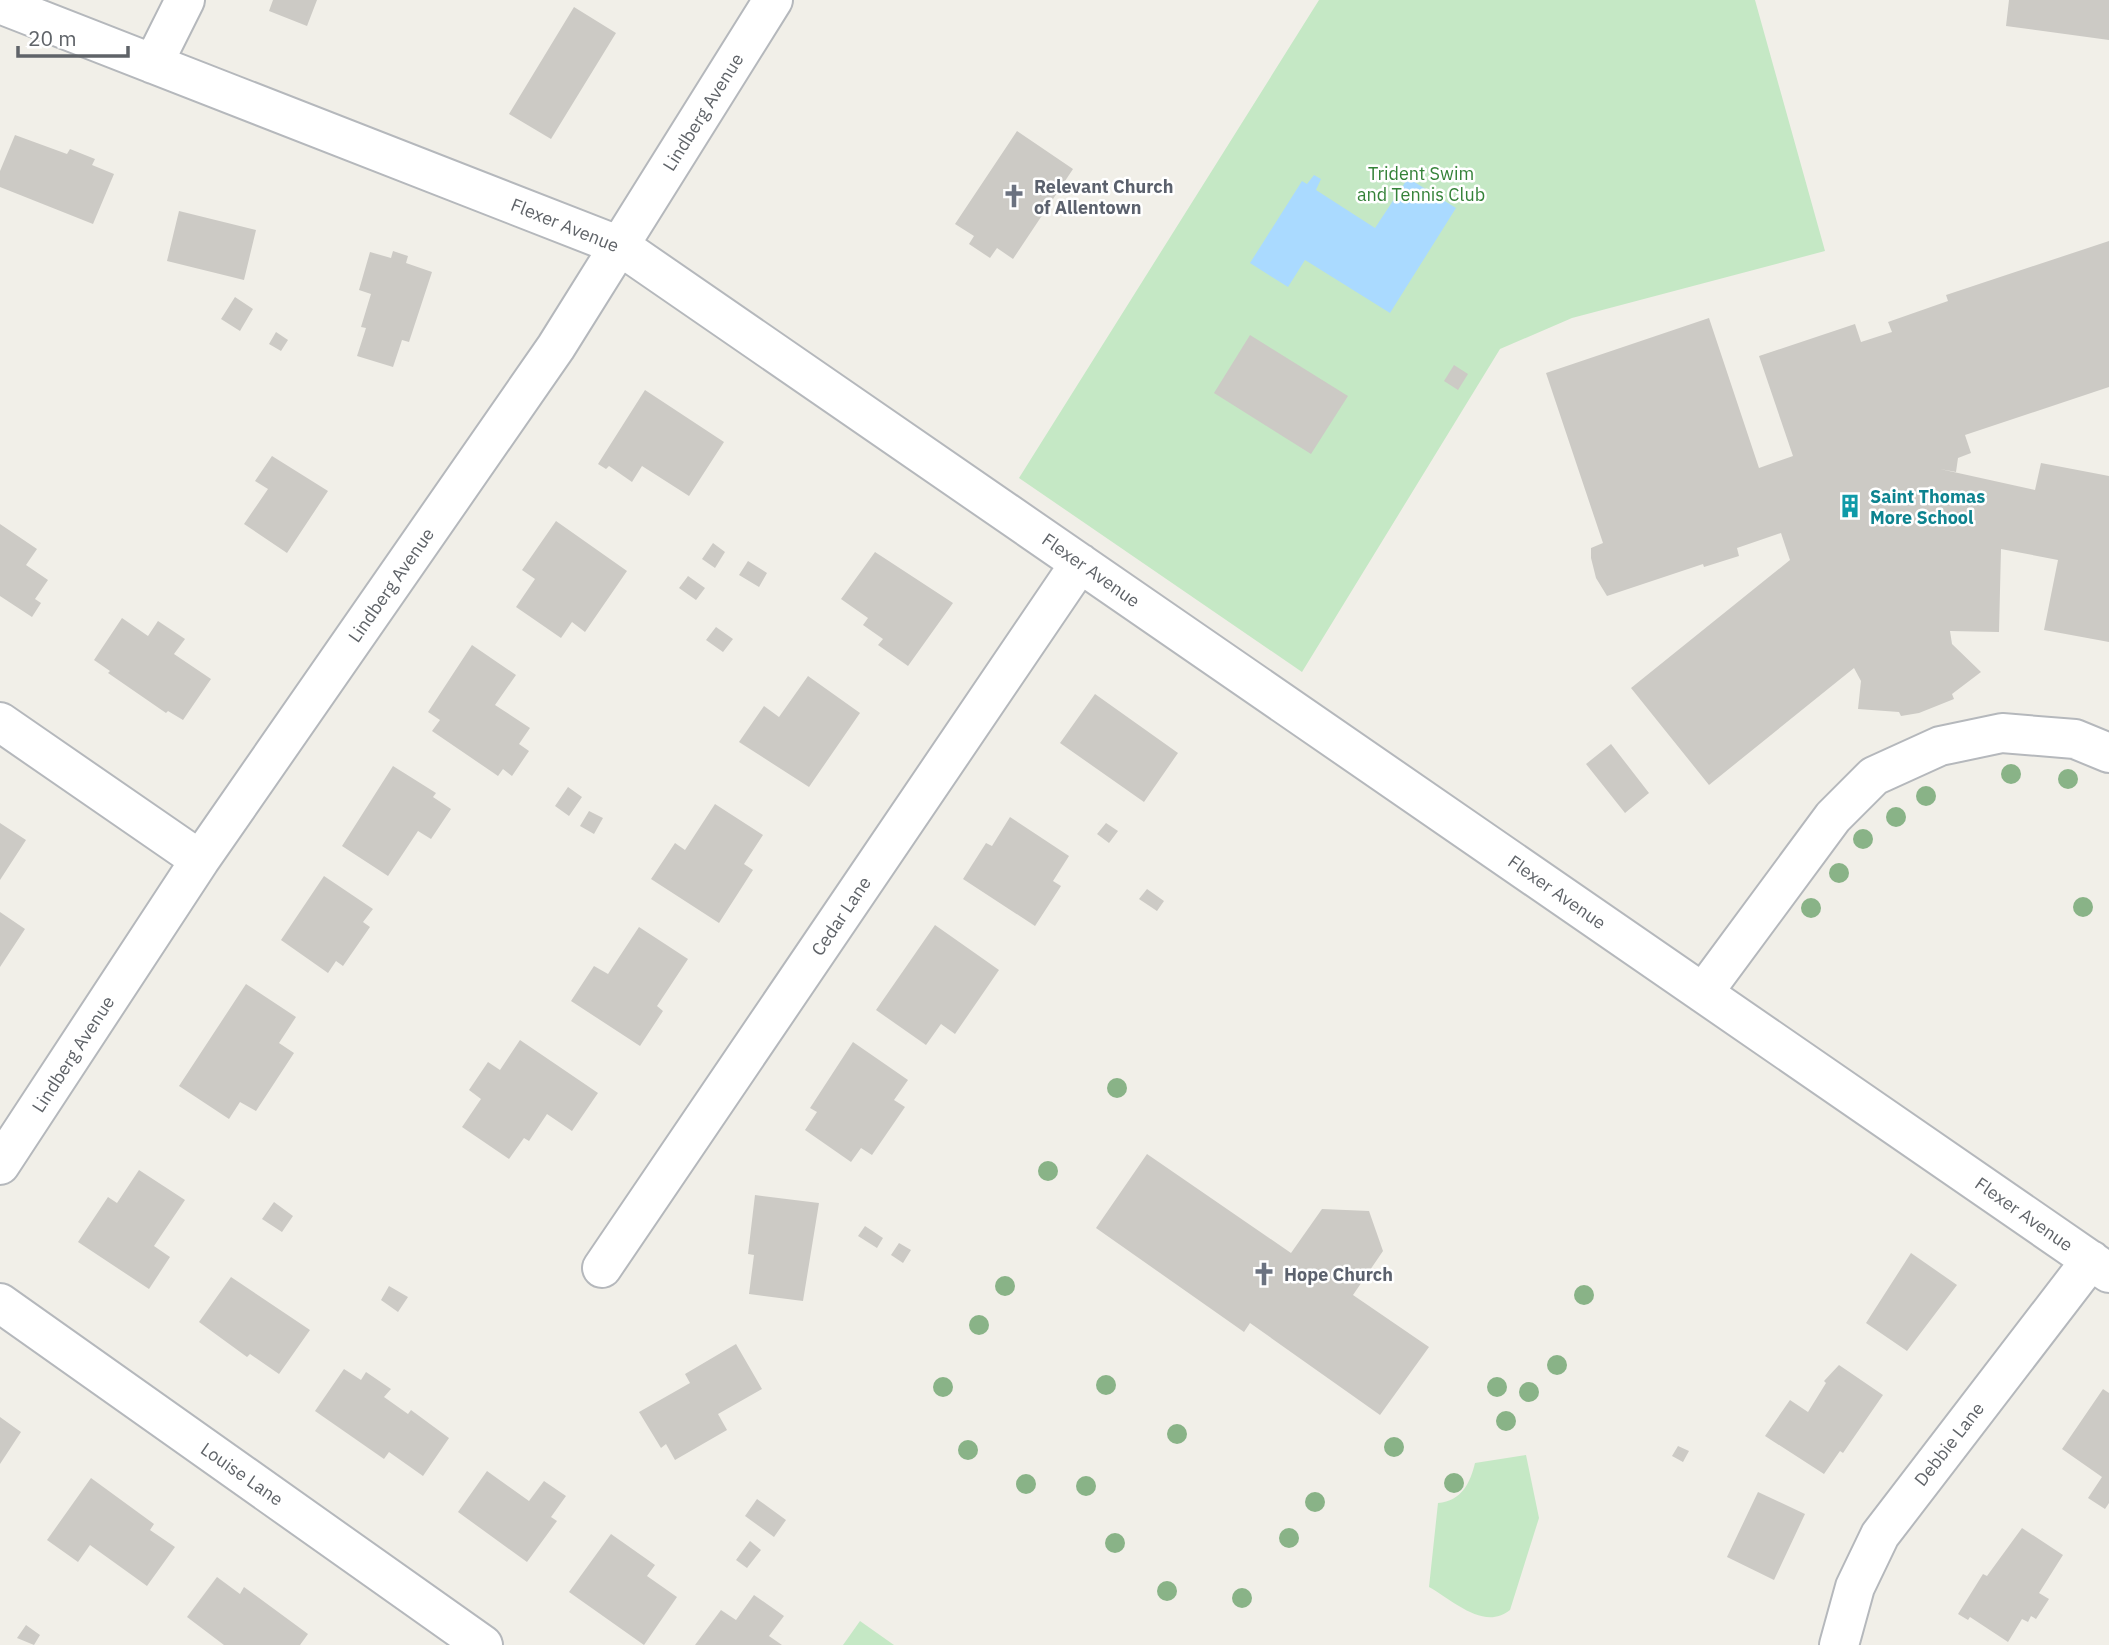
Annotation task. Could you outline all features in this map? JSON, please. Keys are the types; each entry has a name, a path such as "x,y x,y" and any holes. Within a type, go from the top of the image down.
{"street":[{"path":"153,64 185,0"},
{"name":"Lindberg Avenue","path":"0,1165 200,860 556,347 773,0"},
{"name":"Flexer Avenue","path":"0,4 620,246 2100,1266"},
{"name":"Cedar Lane","path":"602,1268 1080,563"},
{"path":"0,722 200,860"},
{"path":"1703,993 1833,817 1874,776 1940,746 2002,733 2075,739 2109,753"},
{"name":"Debbie Lane","path":"1839,1645 1855,1587 1880,1535 2100,1266"},
{"name":"Louise Lane","path":"0,1303 483,1645"}],"green space":[{"name":"Trident Swim and Tennis Club","path":"1319,0 1755,0 1825,251 1572,318 1500,349 1302,672 1019,478"},
{"path":"1526,1455 1539,1518 1510,1610 1500,1616 1480,1616 1429,1587 1438,1503 1453,1499 1464,1490 1475,1463"},
{"path":"860,1621 894,1645 843,1645"}],"water":[{"path":"1314,175 1321,179 1316,190 1375,228 1408,178 1456,208 1390,313 1305,260 1288,287 1250,263 1302,181 1307,184"}],"building":[{"path":"273,0 317,0 307,26 269,11"},
{"path":"2009,0 2109,0 2109,40 2006,26"},
{"path":"574,7 616,33 551,139 509,114"},
{"name":"Relevant Church of Allentown","path":"1017,131 1073,169 1013,259 997,248 990,258 969,244 974,236 955,224"},
{"path":"15,135 67,154 70,149 95,159 92,165 114,174 93,224 0,187 0,171"},
{"path":"179,211 256,230 244,280 167,261"},
{"name":"Saint Thomas More School","path":"2109,241 2109,387 1965,435 1971,453 1958,458 1956,472 1940,469 2035,490 2041,463 2109,476 2109,642 2044,630 2058,560 2001,549 1999,632 1950,631 1952,644 1981,672 1952,694 1954,699 1919,713 1901,716 1899,712 1858,709 1861,681 1854,668 1709,785 1631,688 1790,560 1781,533 1737,548 1739,556 1704,567 1703,564 1607,596 1596,578 1591,558 1591,548 1603,543 1546,373 1709,318 1759,468 1793,456 1759,356 1855,324 1861,342 1892,332 1888,322 1948,301 1946,295"},
{"path":"393,251 408,256 406,263 432,272 409,342 402,340 393,367 357,356 366,328 361,327 371,294 359,290 370,252 391,258"},
{"path":"235,297 253,309 240,331 221,319"},
{"path":"276,332 288,340 281,351 269,344"},
{"path":"1250,335 1348,396 1311,454 1214,393"},
{"path":"1454,365 1468,374 1458,390 1444,381"},
{"path":"645,390 724,442 689,496 642,466 632,482 609,466 606,469 598,464"},
{"path":"272,456 328,491 287,553 244,524 268,489 255,481"},
{"path":"556,521 627,571 585,632 572,622 561,638 516,607 535,579 522,570"},
{"path":"0,524 37,549 26,565 48,580 35,599 41,603 32,617 0,596"},
{"path":"713,543 725,552 715,568 702,559"},
{"path":"875,552 953,603 908,666 878,645 883,639 863,625 868,618 841,599"},
{"path":"748,561 767,573 759,587 739,575"},
{"path":"688,576 705,588 696,600 679,588"},
{"path":"122,618 148,636 158,621 185,639 174,654 211,679 183,720 168,711 166,713 108,673 110,671 94,660"},
{"path":"716,627 733,639 723,652 706,640"},
{"path":"472,645 516,675 495,705 530,728 519,744 529,751 512,776 503,769 498,776 432,731 440,720 428,712"},
{"path":"808,676 860,713 809,787 739,742 764,706 779,717"},
{"path":"1095,694 1178,753 1144,802 1060,743"},
{"path":"1611,744 1649,793 1625,813 1586,764"},
{"path":"393,766 436,793 433,797 451,809 431,839 418,831 388,876 342,846"},
{"path":"568,787 582,797 569,816 555,806"},
{"path":"715,804 763,835 744,864 753,870 719,923 651,879 675,843 685,850"},
{"path":"589,811 603,818 594,834 580,826"},
{"path":"1010,817 1069,856 1053,881 1061,886 1035,926 963,879 986,843 992,846"},
{"path":"0,823 26,840 0,880"},
{"path":"1106,823 1118,831 1109,843 1097,834"},
{"path":"324,876 373,909 363,922 370,927 343,966 336,961 328,973 281,940"},
{"path":"1147,889 1164,901 1157,911 1139,899"},
{"path":"0,912 25,929 0,967"},
{"path":"935,925 999,970 955,1034 941,1024 926,1045 876,1010"},
{"path":"639,927 688,959 657,1006 663,1011 640,1046 571,1001 594,966 608,974"},
{"path":"246,984 296,1017 279,1043 294,1053 256,1111 240,1102 229,1119 179,1086"},
{"path":"520,1040 598,1093 572,1131 547,1114 529,1141 524,1138 509,1159 462,1127 481,1099 469,1090 488,1062 500,1070"},
{"path":"853,1042 908,1080 894,1100 905,1107 872,1155 861,1148 851,1162 805,1130 817,1112 810,1108"},
{"name":"Hope Church","path":"1147,1154 1291,1253 1322,1209 1369,1211 1383,1251 1353,1295 1429,1347 1380,1415 1250,1323 1244,1332 1096,1228"},
{"path":"139,1170 185,1200 154,1246 170,1257 149,1289 78,1242 108,1197 117,1203"},
{"path":"755,1195 819,1203 803,1301 749,1294 754,1255 748,1254"},
{"path":"274,1202 293,1216 282,1232 262,1219"},
{"path":"865,1226 883,1238 877,1248 858,1236"},
{"path":"899,1243 911,1250 903,1263 891,1255"},
{"path":"1911,1253 1957,1285 1907,1351 1866,1323"},
{"path":"231,1277 310,1330 279,1374 250,1354 247,1357 199,1322"},
{"path":"389,1286 408,1297 398,1312 381,1300"},
{"path":"736,1344 762,1389 718,1414 727,1430 675,1460 666,1444 661,1448 639,1412 690,1383 685,1374"},
{"path":"1839,1365 1883,1395 1843,1453 1840,1451 1824,1474 1765,1436 1790,1400 1808,1412 1826,1383 1824,1381"},
{"path":"344,1369 361,1380 366,1372 391,1389 384,1397 408,1414 411,1410 449,1438 423,1476 389,1452 384,1459 315,1411"},
{"path":"2103,1389 2109,1393 2109,1503 2105,1509 2088,1498 2102,1477 2062,1449"},
{"path":"0,1417 21,1432 0,1464"},
{"path":"1678,1446 1689,1451 1683,1462 1672,1456"},
{"path":"487,1471 529,1501 544,1481 566,1496 551,1517 557,1521 527,1562 458,1512"},
{"path":"91,1478 154,1524 150,1530 175,1547 147,1586 90,1545 78,1562 47,1540"},
{"path":"1758,1492 1805,1514 1774,1580 1727,1557"},
{"path":"757,1499 786,1520 774,1537 745,1516"},
{"path":"2022,1528 2063,1555 2039,1593 2049,1599 2036,1619 2031,1616 2028,1622 2022,1619 2008,1642 1970,1617 1968,1620 1958,1614 1983,1574 1987,1576"},
{"path":"611,1534 655,1565 647,1576 677,1597 644,1645 569,1592"},
{"path":"750,1541 761,1550 747,1568 736,1560"},
{"path":"217,1577 240,1594 244,1587 308,1634 300,1645 224,1645 187,1617"},
{"path":"754,1595 784,1616 769,1636 782,1645 695,1645 721,1610 736,1620"},
{"path":"26,1625 40,1635 34,1645 17,1638"}],"place":[{"name":"Relevant Church of Allentown","path":"1014,196"},
{"name":"Saint Thomas More School","path":"1850,506"},
{"name":"Hope Church","path":"1264,1274"}]}
